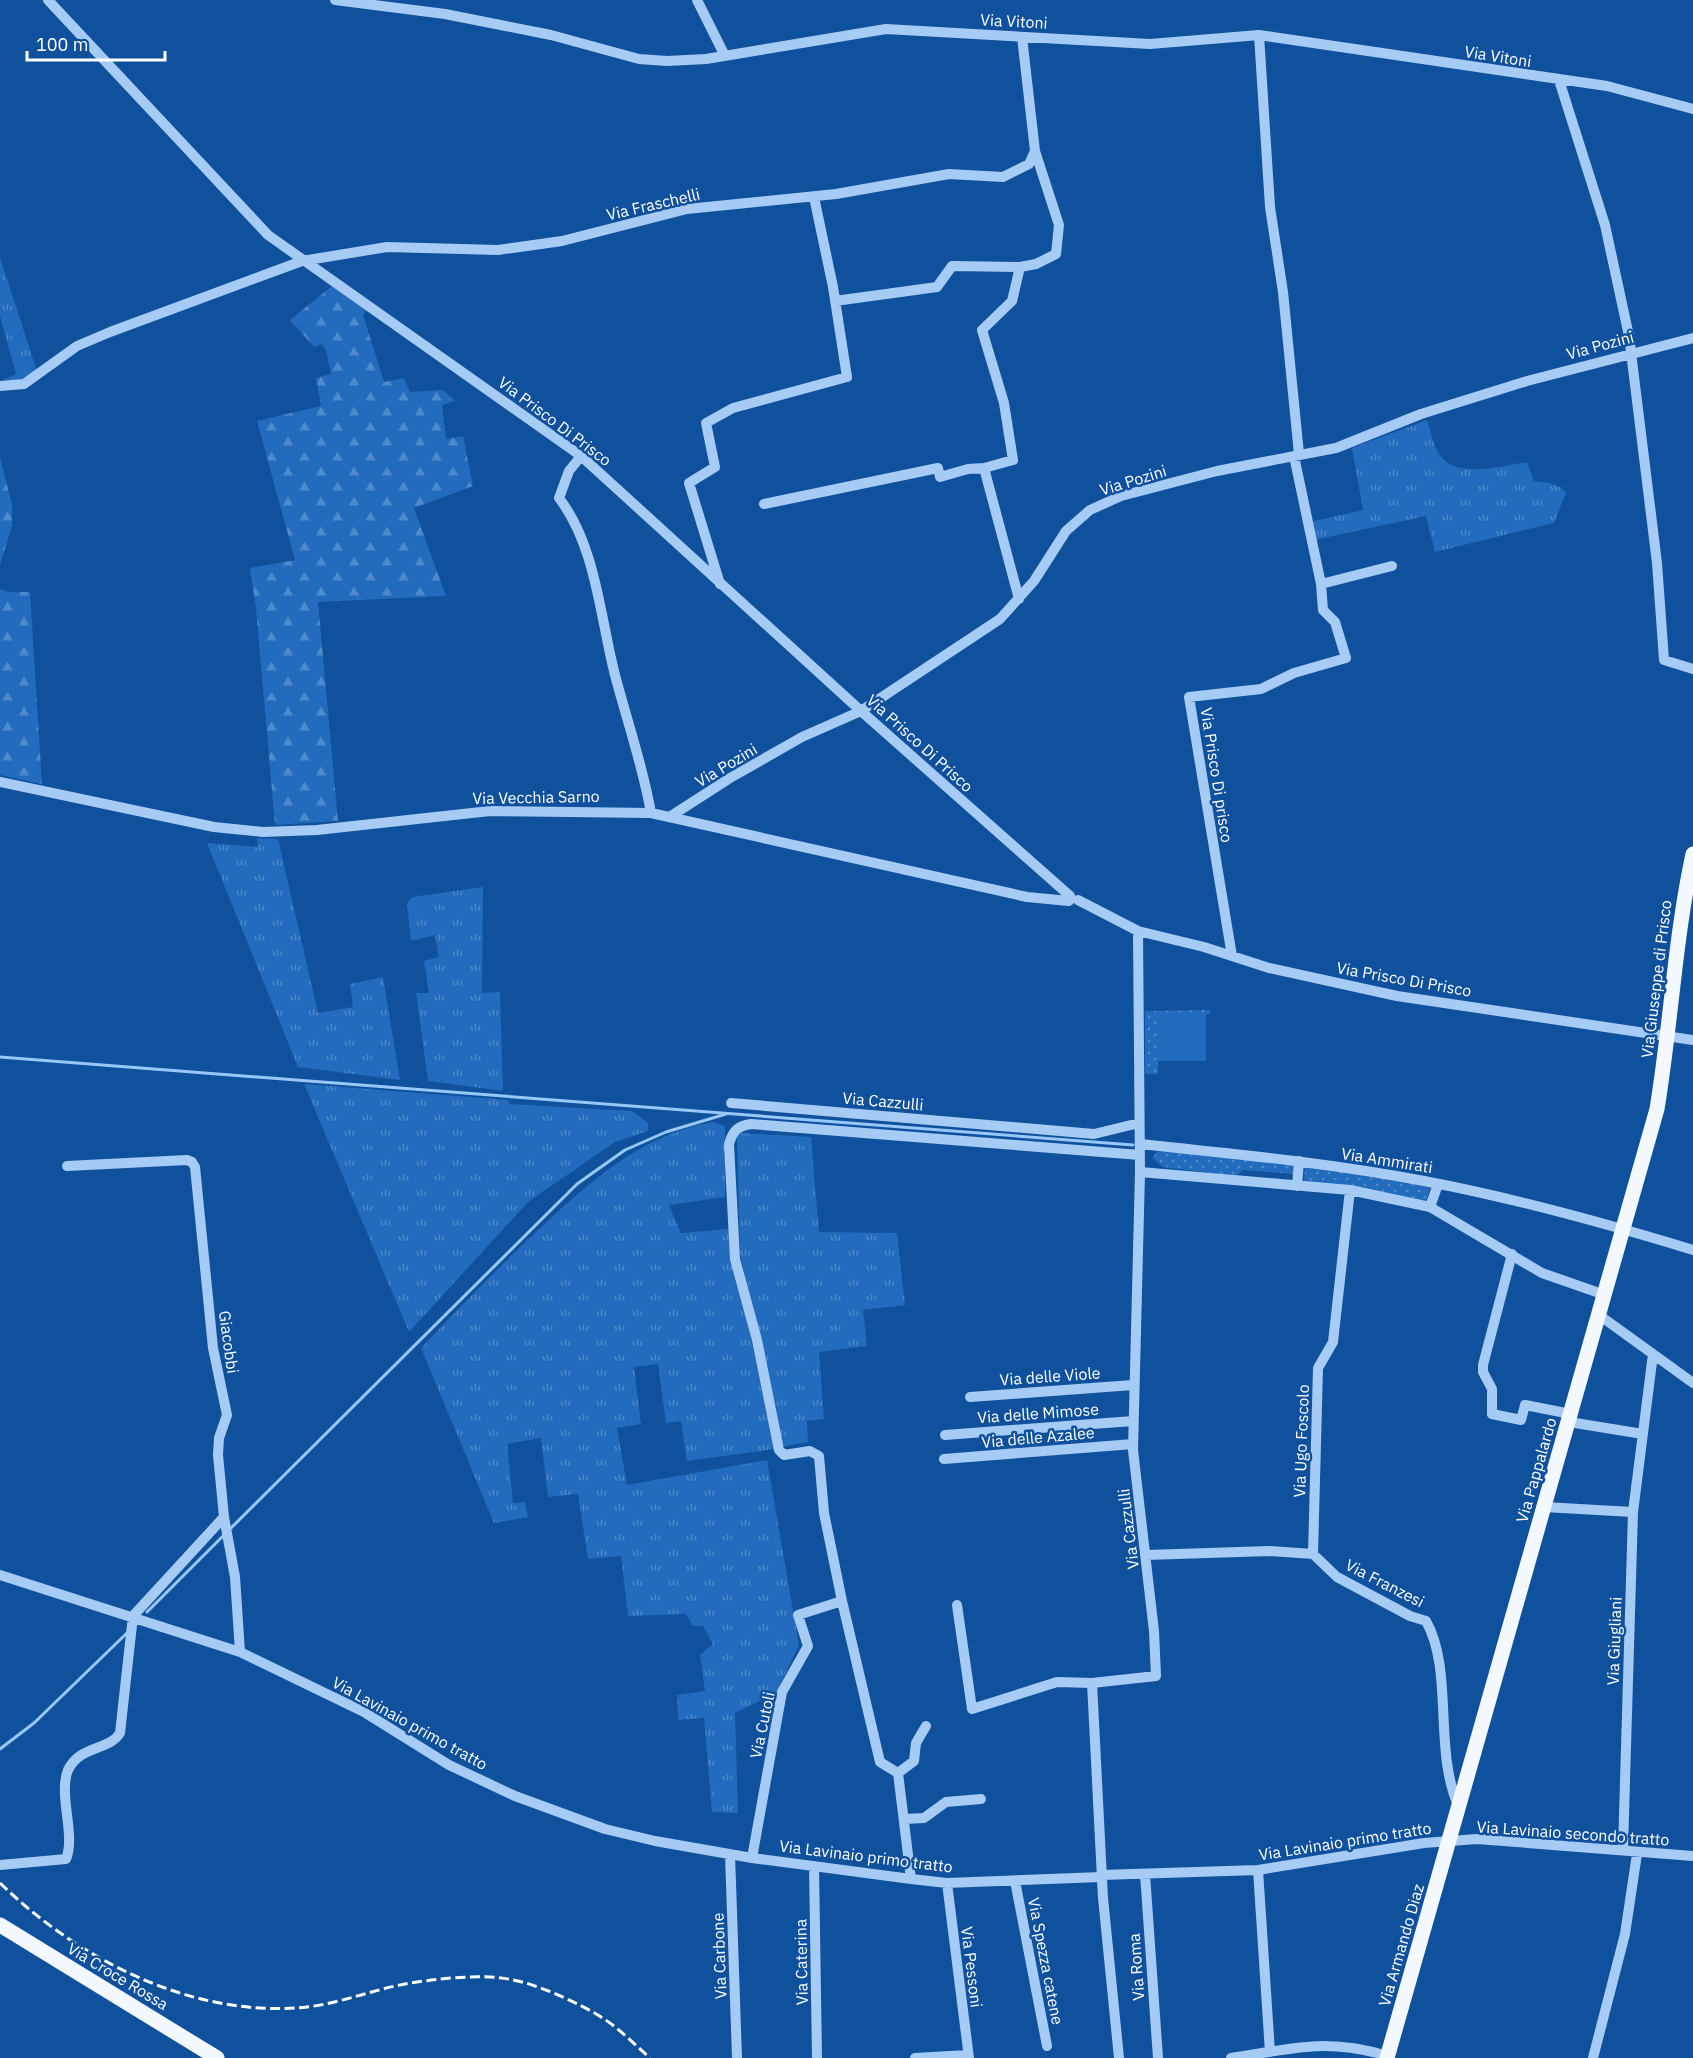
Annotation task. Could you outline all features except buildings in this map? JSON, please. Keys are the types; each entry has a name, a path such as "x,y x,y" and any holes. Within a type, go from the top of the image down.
{"main road":[{"name":"Via Giuseppe di Prisco","path":"1657,1109 1669,1036 1682,903 1693,854"},
{"name":"Via Pappalardo","path":"1450,1841 1502,1648 1657,1109"},
{"name":"Via Armando Diaz","path":"1388,2057 1450,1841"},
{"name":"Via Croce Rossa","path":"0,1925 217,2058"}],"street":[{"name":"Via Prisco Di Prisco","path":"48,0 268,235 302,261 444,357 581,456 720,584 1072,899 1138,931 1269,968 1396,996 1693,1040"},
{"name":"Via Vitoni","path":"335,0 445,14 551,35 639,59 667,61 725,56 886,29 1150,44 1259,35 1607,86 1693,110"},
{"path":"697,0 725,56"},
{"path":"1259,35 1270,207 1283,292 1297,455 1321,584 1392,566"},
{"path":"835,301 937,287 952,266 1020,267 1036,264 1056,254 1059,225 1035,151 1022,37"},
{"path":"1559,80 1605,225 1630,352 1656,563 1664,660 1693,669"},
{"name":"Via Fraschelli","path":"0,386 24,384 77,346 110,332 302,261 387,247 498,250 562,242 687,209 814,197 949,174 1003,177 1029,164 1035,151"},
{"path":"720,584 689,483 715,467 706,423 733,408 846,377 835,301 814,197"},
{"path":"764,504 938,468 940,477 1013,460 1004,403 982,330 1012,301 1020,267"},
{"name":"Via Pozini","path":"671,816 730,778 802,737 861,711 1000,619 1019,599 1066,531 1090,510 1132,493 1217,471 1336,448 1421,414 1527,381 1630,352 1693,338"},
{"path":"581,456 569,471 559,498 572,515 584,547 651,813"},
{"path":"984,468 1019,599"},
{"name":"Via Prisco Di prisco","path":"1232,956 1189,697 1261,689 1294,673 1346,658 1335,622 1323,610 1321,584"},
{"name":"Via Vecchia Sarno","path":"0,782 214,827 263,832 306,831 490,812 651,813 1027,897 1072,899"},
{"name":"Via Cazzulli","path":"1092,1683 1156,1676 1155,1631 1133,1444 1140,1172 1138,931"},
{"name":"Via Cazzulli","path":"731,1103 1094,1134 1139,1123"},
{"name":"Via Ammirati","path":"842,1601 824,1513 819,1456 816,1452 810,1451 784,1455 779,1450 757,1340 735,1259 729,1144 732,1134 739,1126 751,1124 1299,1161 1438,1184 1624,1229 1693,1250"},
{"name":"Giacobbi","path":"66,1166 187,1160 195,1167 213,1348 227,1415 219,1438 218,1455 225,1521 235,1577 240,1652"},
{"path":"1297,1186 1299,1161"},
{"path":"1140,1172 1350,1190 1430,1207 1542,1273 1605,1295"},
{"path":"1430,1207 1438,1184"},
{"name":"Via Ugo Foscolo","path":"1313,1554 1318,1368 1333,1342 1350,1190"},
{"path":"1512,1254 1483,1365 1483,1372 1492,1389 1492,1414 1521,1420 1525,1406 1644,1434"},
{"path":"1599,1315 1693,1383"},
{"name":"Via Giugliani","path":"1623,1849 1633,1512 1653,1354"},
{"name":"Via delle Viole","path":"970,1397 1133,1385"},
{"name":"Via delle Mimose","path":"945,1436 1133,1421"},
{"name":"Via delle Azalee","path":"944,1459 1133,1444"},
{"path":"1544,1507 1633,1512"},
{"path":"0,1865 62,1861 68,1856 68,1772 86,1750 113,1740 120,1733 133,1616 225,1521"},
{"path":"1146,1555 1270,1551 1313,1554"},
{"name":"Via Franzesi","path":"1313,1554 1337,1577 1410,1616 1426,1621 1435,1638 1446,1748 1454,1795 1459,1808"},
{"name":"Via Lavinaio primo tratto","path":"0,1575 240,1652 354,1706 448,1765 515,1796 605,1829 655,1841 752,1858 947,1883 1258,1870 1424,1843 1450,1841"},
{"path":"842,1601 880,1762 898,1773"},
{"name":"Via Cutoli","path":"752,1858 782,1692 808,1646 798,1615 842,1601"},
{"path":"957,1605 972,1709 1057,1682 1092,1683 1101,1876 1119,2058"},
{"path":"898,1773 914,1761 916,1743 926,1726"},
{"path":"898,1773 911,1879"},
{"path":"905,1820 924,1818 946,1802 981,1799"},
{"name":"Via Lavinaio secondo tratto","path":"1450,1841 1477,1839 1527,1842 1623,1849 1637,1854 1693,1856"},
{"name":"Via Carbone","path":"730,1854 737,2058"},
{"path":"1593,2058 1625,1934 1637,1854"},
{"name":"Via Caterina","path":"814,1866 817,2058"},
{"path":"1258,1870 1270,2052"},
{"name":"Via Roma","path":"1145,1874 1158,2058"},
{"name":"Via Spezza catene","path":"1015,1881 1047,2046"},
{"name":"Via Pessoni","path":"947,1883 968,2056"},
{"path":"1231,2058 1313,2044 1333,2044 1388,2057"},
{"path":"915,2058 968,2056"}],"green space":[{"path":"0,258 37,371 19,380 3,380 16,374 0,316"},
{"path":"332,286 366,310 363,315 384,382 404,378 410,392 443,390 455,401 442,405 446,439 463,436 473,486 414,508 446,596 318,602 338,821 275,825 256,609 250,568 295,560 257,421 321,406 316,378 331,374 326,351 322,344 314,347 290,320"},
{"path":"1427,420 1437,451 1451,465 1484,469 1527,462 1534,481 1560,487 1566,493 1554,523 1435,552 1426,516 1314,540 1310,522 1363,510 1352,448"},
{"path":"0,458 12,504 12,526 0,565"},
{"path":"0,589 8,592 30,592 42,784 0,775"},
{"path":"257,838 278,839 318,1013 353,1007 350,984 383,977 400,1080 298,1067 207,843 258,847"},
{"path":"483,887 482,993 500,992 503,1091 428,1081 416,993 429,993 424,961 439,957 435,935 411,941 407,903 412,897"},
{"path":"1210,1010 1210,1014 1158,1014 1158,1074 1145,1074 1145,1011"},
{"path":"1157,1014 1206,1014 1206,1061 1157,1061"},
{"path":"304,1084 508,1100 509,1104 632,1111 648,1123 648,1131 615,1142 528,1202 409,1332"},
{"path":"713,1122 725,1126 725,1197 669,1205 681,1233 729,1229 774,1449 687,1461 681,1421 666,1423 658,1364 634,1367 641,1424 617,1428 627,1485 767,1460 799,1645 776,1693 735,1713 738,1813 712,1812 704,1718 678,1720 677,1695 705,1691 700,1655 713,1644 703,1626 693,1626 686,1614 628,1616 621,1556 588,1559 578,1494 548,1497 541,1438 507,1444 513,1503 525,1502 528,1517 494,1523 421,1348 519,1248 594,1180 615,1164 661,1138"},
{"path":"740,1133 811,1137 819,1232 897,1233 905,1305 863,1310 867,1346 819,1352 824,1419 807,1421 808,1442 781,1447 740,1253 737,1137"},
{"path":"1158,1151 1294,1164 1294,1174 1243,1170 1236,1176 1163,1167 1152,1158"},
{"path":"1305,1166 1395,1179 1430,1188 1426,1202 1304,1181"}],"waterway":[{"path":"0,1057 1133,1145"},
{"path":"229,1530 577,1184 625,1150 666,1132 726,1114"},
{"path":"147,1612 224,1535"},
{"path":"0,1749 34,1723 127,1633"}],"railway":[{"path":"0,1883 65,1937 141,1978 181,1993 222,2004 265,2008 307,2007 417,1982 459,1978 501,1978 523,1982 582,2006 614,2026 650,2058"}]}
